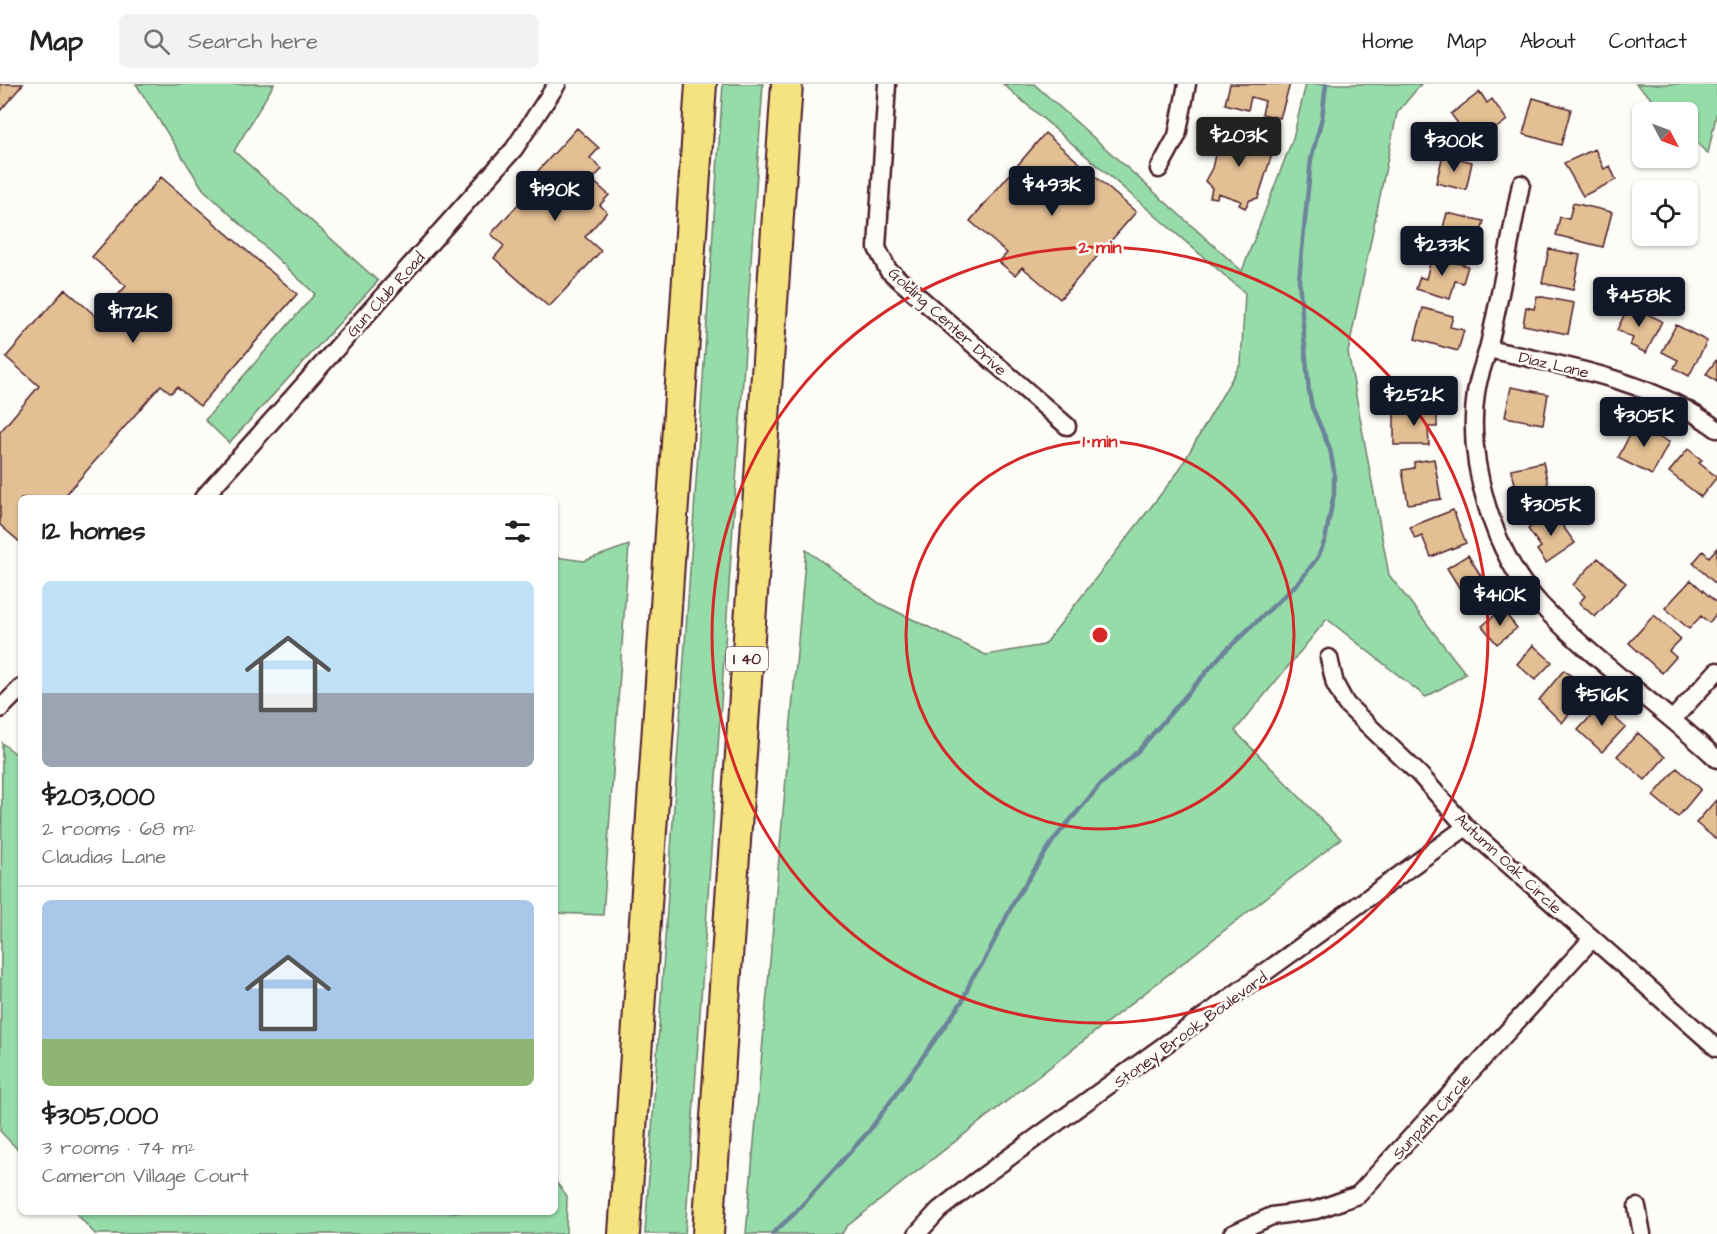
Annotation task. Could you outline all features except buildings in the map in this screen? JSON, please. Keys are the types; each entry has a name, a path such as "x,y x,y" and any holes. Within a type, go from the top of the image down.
{"highway":[{"path":"624,1234 701,84"},
{"name":"I 40","path":"708,1234 787,84"}],"street":[{"name":"Gun Club Road","path":"206,495 514,149 557,84"},
{"name":"Golding Center Drive","path":"887,84 877,248 888,270 1067,426"},
{"path":"1159,169 1176,136 1188,84"},
{"path":"1521,184 1488,349 1476,392 1478,469 1492,520 1511,565 1538,602 1566,630 1673,719 1717,759"},
{"name":"Diaz Lane","path":"1488,349 1604,376 1653,394 1702,418 1717,429"},
{"name":"Autumn Oak Circle","path":"1329,658 1335,684 1346,704 1420,775 1466,827 1717,1047"},
{"path":"1673,719 1717,671"},
{"path":"0,709 18,691"},
{"name":"Stoney Brook Boulevard","path":"917,1234 939,1210 975,1182 1466,827"},
{"name":"Sunpath Circle","path":"1232,1234 1272,1216 1316,1210 1358,1195 1592,939"},
{"path":"1636,1207 1642,1234"}],"green space":[{"path":"136,84 274,84 234,151 378,281 229,443 205,420 315,294 203,189"},
{"path":"723,84 763,84 685,1234 645,1234"},
{"path":"1003,84 1034,84 1242,271 1293,138 1306,84 1421,84 1397,113 1348,352 1389,575 1466,674 1426,697 1327,619 1235,731 1341,839 846,1227 842,1234 746,1234 806,550 879,603 986,655 1044,645 1178,472 1241,363 1245,293"},
{"path":"1636,84 1717,84 1717,111 1708,154 1698,144 1698,102 1655,102"},
{"path":"629,545 603,915 558,913 558,557 584,561"},
{"path":"2,743 18,756 18,1150 0,1131"},
{"path":"558,1185 567,1196 566,1234 95,1234 78,1215 558,1215"}],"waterway":[{"path":"772,1234 795,1213 869,1131 922,1058 963,1000 972,978 983,963 1016,898 1055,838 1101,784 1137,752 1222,654 1300,581 1318,557 1325,540 1334,494 1334,471 1330,449 1312,407 1309,392 1299,280 1311,159 1322,118 1326,84"}]}
